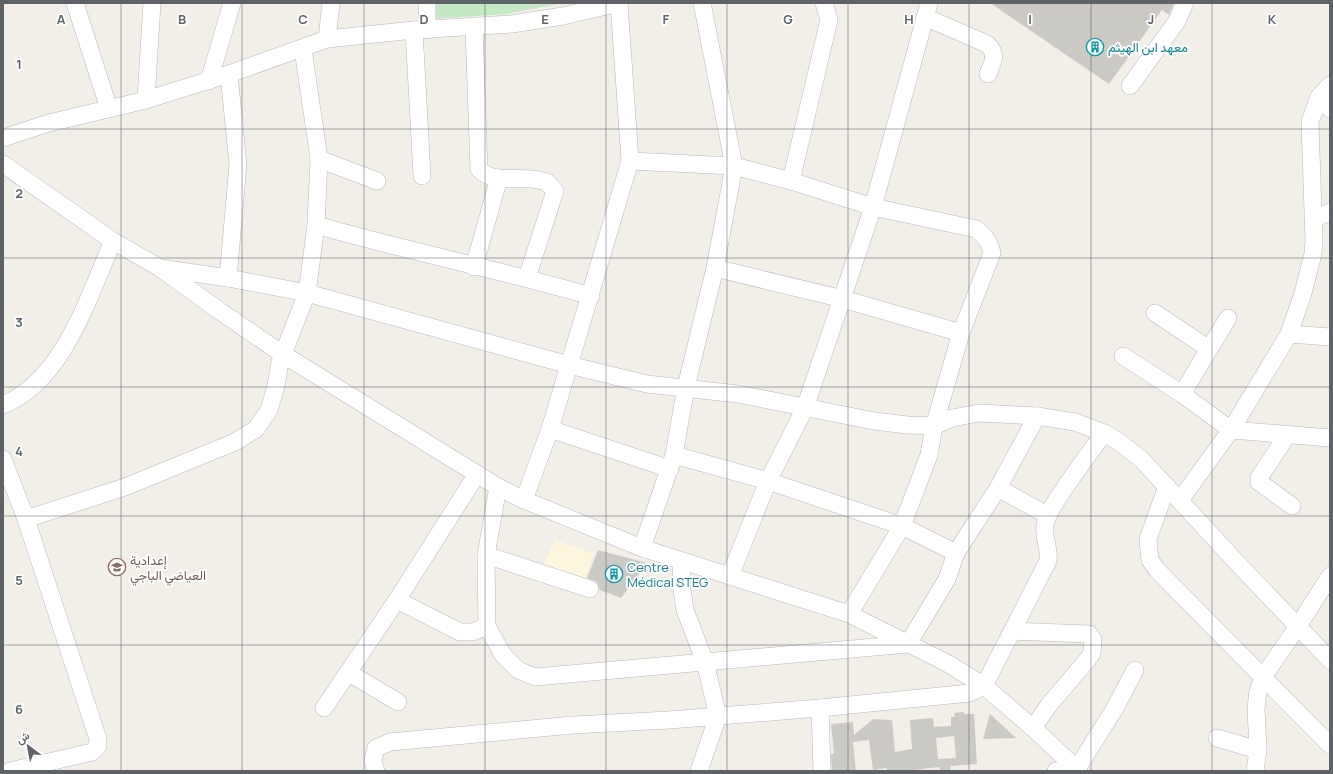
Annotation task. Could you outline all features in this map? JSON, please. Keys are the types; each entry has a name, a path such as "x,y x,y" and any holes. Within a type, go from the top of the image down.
{"street":[{"path":"75,3 109,109"},
{"path":"146,100 152,3"},
{"path":"209,81 232,3"},
{"path":"327,40 331,3"},
{"path":"422,176 421,30 428,3"},
{"path":"3,138 49,123 146,100 209,81 327,40 421,30 474,28 536,20 619,3 630,161 591,296 550,429 524,500"},
{"path":"642,548 672,462 686,387 715,268 734,166 702,3"},
{"path":"791,181 828,26 828,15 824,3"},
{"path":"1130,86 1178,21 1184,3"},
{"path":"730,576 768,481 805,408 843,299 872,207 927,10 987,44 993,49 995,58 988,74"},
{"path":"474,28 479,169 485,175 498,178 532,179 547,182 555,191 527,278"},
{"path":"26,519 132,484 235,442 256,429 269,410 276,386 280,362 307,293 316,225 319,159 303,49"},
{"path":"228,278 238,165 229,74"},
{"path":"1180,500 1231,430 1289,334 1303,293 1313,254 1310,122 1326,97"},
{"path":"319,159 377,180"},
{"path":"630,161 734,166 791,181 872,207 976,229 984,235 990,243 992,253 961,333 934,426 929,455 902,526 849,614"},
{"path":"3,164 113,241 160,268 221,312 284,354 498,487 524,500 642,548 681,562 849,614 947,663 984,686 1033,728 1078,770"},
{"path":"474,267 498,178"},
{"path":"1313,219 1330,212"},
{"path":"316,225 398,248 474,267 527,278 591,296"},
{"path":"3,405 35,386 56,359 66,343 86,303 113,241"},
{"path":"160,268 228,278 307,293 569,365 647,384 686,387 738,394 874,421 907,425 934,426 952,418 967,414 1037,416 1075,422 1118,440 1142,460 1180,500 1240,568 1330,660"},
{"path":"715,268 843,299 961,333"},
{"path":"1155,313 1209,349"},
{"path":"1182,394 1228,318"},
{"path":"1289,334 1330,337"},
{"path":"1123,356 1182,394 1231,430 1330,438"},
{"path":"908,644 947,579 956,553 998,488 1037,416"},
{"path":"550,429 672,462 768,481 902,526 956,553"},
{"path":"376,771 373,760 376,748 390,742 572,726 820,708 970,693 984,686 1048,561 1049,549 1044,539 1047,515 1104,433"},
{"path":"1288,434 1259,478 1259,482 1292,506"},
{"path":"3,459 26,519 98,739 98,746 92,752 10,771"},
{"path":"324,708 397,600 477,474"},
{"path":"1167,486 1148,539 1150,560 1157,570 1330,745"},
{"path":"498,487 489,529 486,555 487,626 503,655 518,670 535,677 908,644"},
{"path":"998,488 1047,515"},
{"path":"486,555 590,589"},
{"path":"681,562 682,589 685,610 705,662 718,716 699,771"},
{"path":"1255,771 1258,750 1256,709 1258,691 1263,677 1330,576"},
{"path":"397,600 460,632 473,632 487,626"},
{"path":"1012,631 1089,634 1093,640 1092,652 1088,659 1049,705 1033,728"},
{"path":"1078,770 1115,708 1135,670"},
{"path":"349,673 398,702"},
{"path":"820,708 822,771"},
{"path":"1217,738 1258,750"},
{"path":"3,766 4,771"},
{"path":"1056,771 1078,770"}],"shaded area":[{"path":"555,540 594,554 578,593 537,579"}],"green space":[{"path":"433,3 564,3 506,14 433,19"}],"building":[{"name":"معهد ابن الهيثم","path":"990,3 1174,3 1169,15 1162,10 1109,84"},
{"name":"Centre Médical STEG","path":"598,550 647,563 621,598 600,590 597,582 587,578"},
{"path":"964,712 964,714 974,714 977,764 950,766 951,771 941,771 939,767 905,771 887,771 887,768 873,770 869,740 853,742 856,771 832,771 831,754 834,754 831,724 853,722 854,735 873,719 892,720 895,752 912,749 910,720 933,718 934,727 951,726 951,717 955,717 954,713","holes":["954,736 956,758 938,759 936,738"]},
{"path":"990,714 1016,738 983,739"}],"place":[{"name":"معهد ابن الهيثم","path":"1095,47"},
{"name":"إعدادية العياضي الباجي","path":"117,567"},
{"name":"Centre Médical STEG","path":"614,574"}]}
